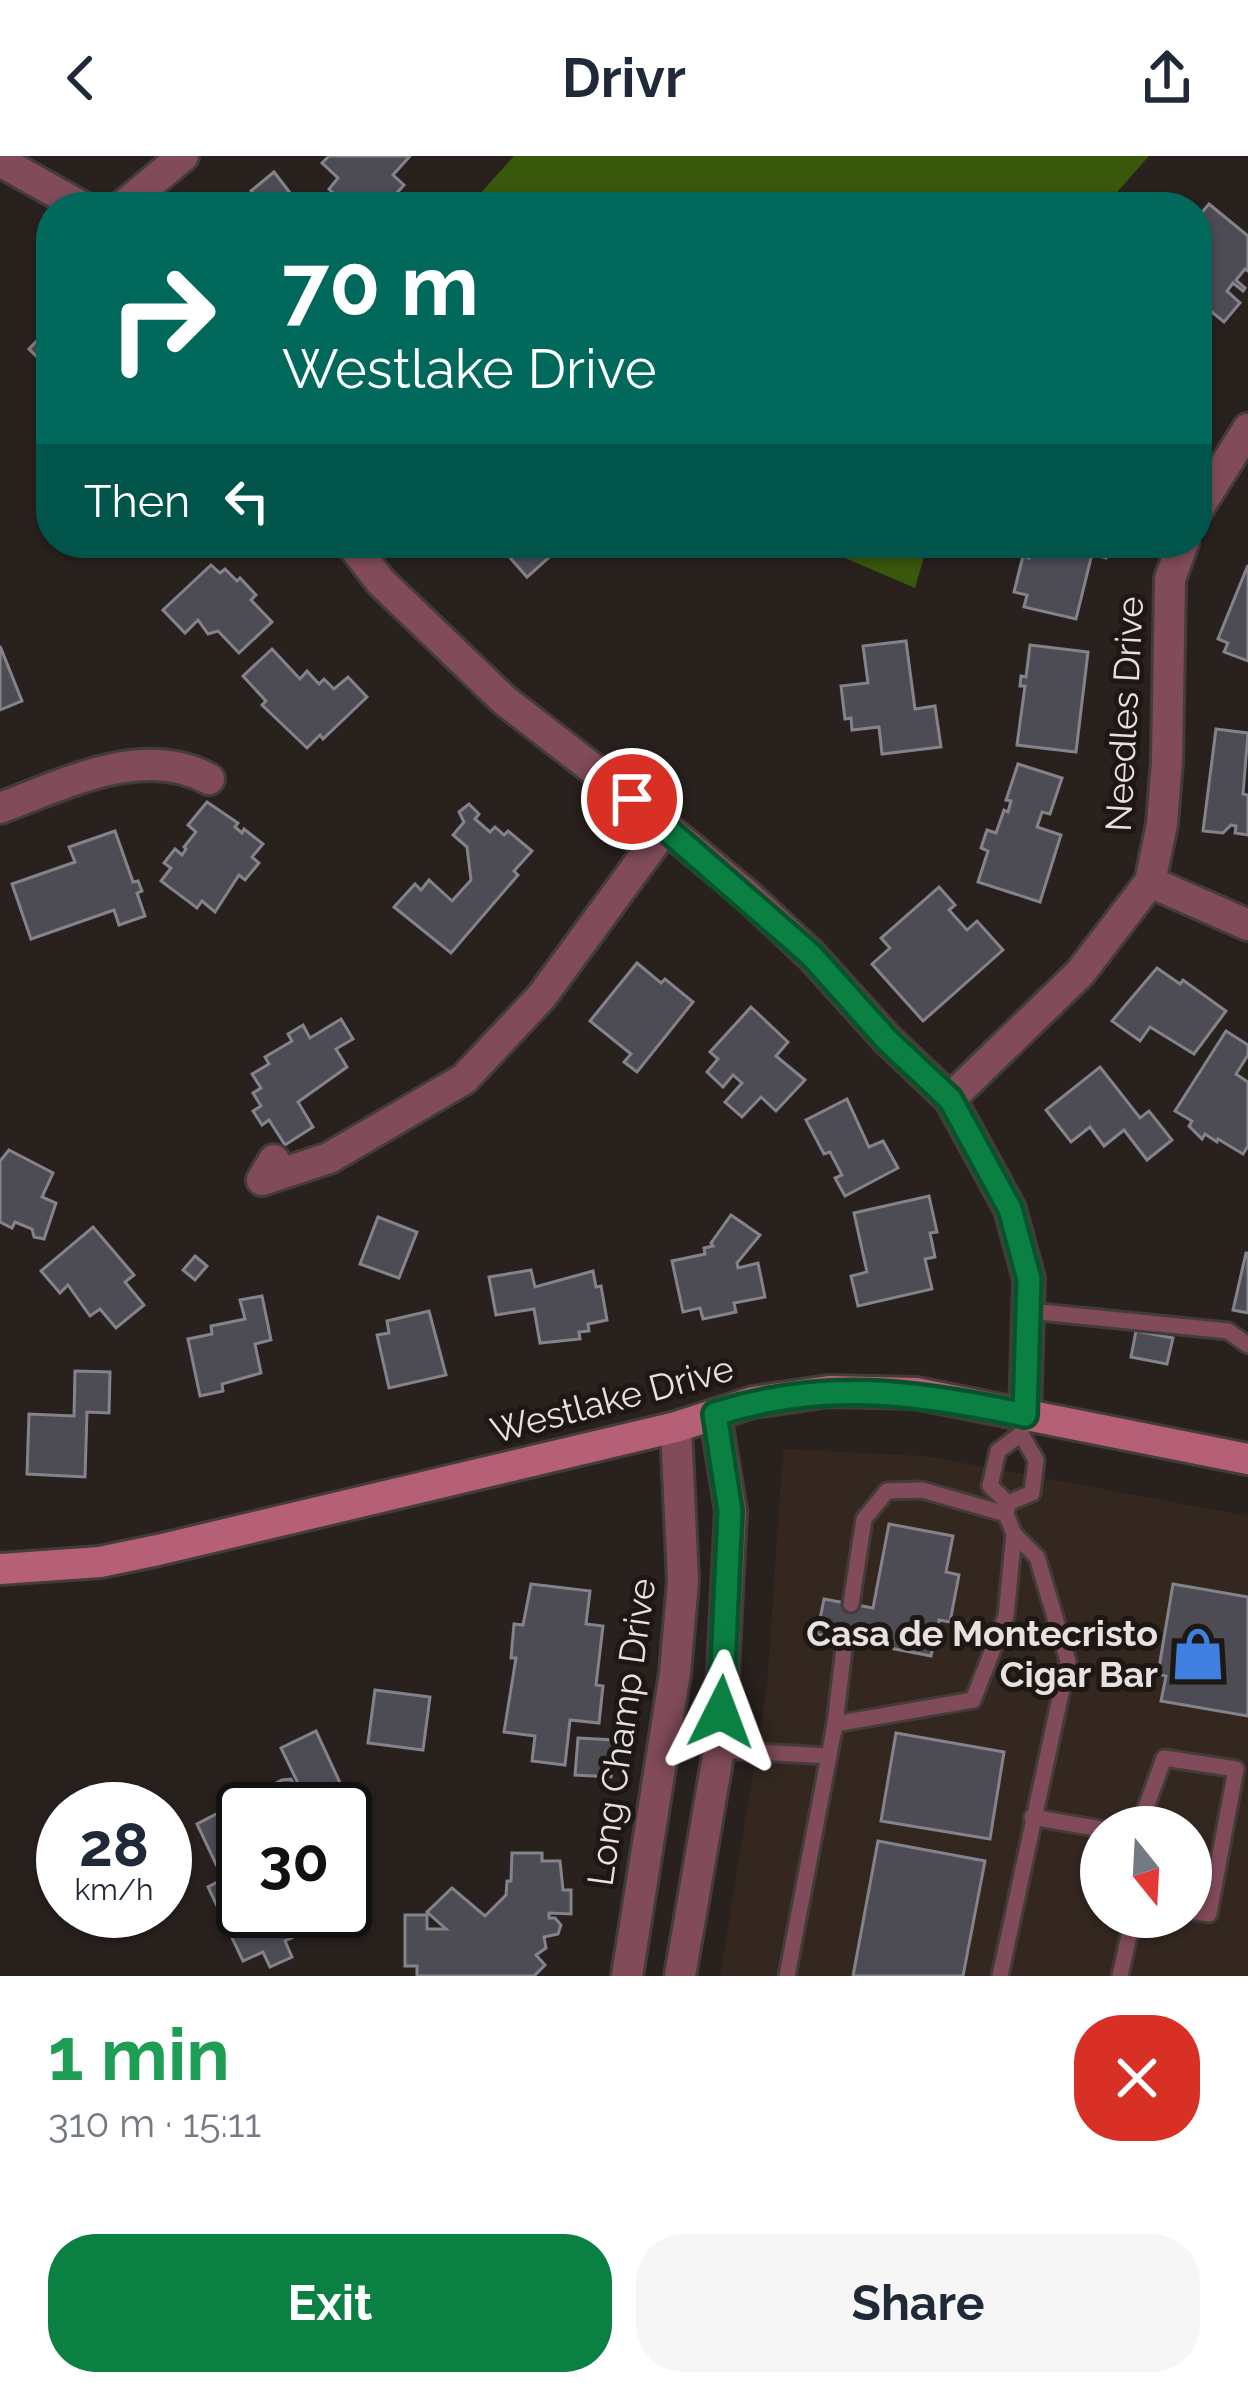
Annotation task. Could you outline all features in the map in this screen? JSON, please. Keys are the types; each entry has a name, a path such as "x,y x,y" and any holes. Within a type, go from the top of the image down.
{"street":[{"path":"140,192 184,156"},
{"path":"0,161 55,192"},
{"path":"1212,486 1248,429"},
{"path":"362,558 380,581 504,700 666,827 811,955 887,1040 950,1099 1010,1209 1029,1279 1023,1425"},
{"name":"Needles Drive","path":"950,1099 1080,973 1150,882 1162,824 1170,579 1178,558"},
{"path":"0,808 113,769 161,763 188,768 209,779"},
{"path":"274,1160 262,1180 329,1158 464,1079 542,996 666,827"},
{"path":"1150,882 1248,925"},
{"name":"Westlake Drive","path":"0,1568 100,1562 158,1550 676,1427 753,1402 829,1391 916,1394 1023,1425 1248,1460"},
{"path":"680,1976 719,1750 730,1511 715,1414"},
{"name":"Long Champ Drive","path":"627,1976 676,1672 683,1581 676,1427"}],"lane":[{"path":"1030,1311 1228,1331 1248,1346"},
{"path":"835,1724 973,1700 1006,1616 1013,1534 1007,1509 990,1486 998,1451 1023,1425 1036,1460 1032,1493 1007,1509 922,1490 886,1491 864,1519 851,1604"},
{"path":"1000,1976 1067,1661 1037,1557 1013,1534"},
{"path":"787,1976 835,1724 845,1640"},
{"path":"719,1750 829,1756"},
{"path":"1147,1806 1164,1758 1236,1768 1212,1898"},
{"path":"1032,1816 1080,1824"},
{"path":"1120,1976 1128,1938"}],"shaded area":[{"path":"783,1449 926,1456 1248,1516 1248,1976 720,1976 767,1685"}],"green space":[{"path":"514,156 1149,156 1117,192 482,192"},
{"path":"845,558 924,558 915,588"}],"building":[{"path":"329,156 410,156 393,175 404,185 398,192 332,192 329,189 338,178 322,163"},
{"path":"274,172 289,192 252,192"},
{"path":"1212,206 1248,236 1248,271 1236,280 1245,288 1233,283 1227,291 1240,303 1224,322 1212,312"},
{"path":"510,558 548,558 527,577"},
{"path":"1022,558 1091,558 1076,619 1024,607 1027,595 1014,592"},
{"path":"211,565 220,573 225,569 237,581 240,578 256,595 251,600 272,622 239,653 218,631 208,634 198,620 185,633 163,610"},
{"path":"1248,565 1248,661 1224,652 1228,643 1218,639"},
{"path":"906,641 915,709 935,706 941,747 882,754 879,727 852,730 851,718 845,719 841,686 868,683 863,646"},
{"path":"1030,645 1088,652 1076,752 1017,745 1025,686 1020,686 1021,676 1026,677"},
{"path":"0,646 22,701 0,710"},
{"path":"272,649 300,679 307,671 319,684 324,679 334,689 348,677 367,697 307,748 262,705 266,701 243,676"},
{"path":"1216,729 1248,733 1243,794 1248,795 1248,835 1235,833 1236,826 1231,825 1223,833 1203,831"},
{"path":"1018,764 1062,778 1050,814 1042,812 1037,827 1061,835 1040,902 978,882 988,851 981,848 987,830 996,833 1004,810 1008,812 1011,801 1006,800"},
{"path":"207,802 238,823 235,827 242,833 244,829 263,844 252,857 259,863 245,880 239,875 215,912 202,901 197,908 161,881 171,868 164,863 175,849 182,855 196,832 188,825"},
{"path":"469,804 479,814 475,819 490,832 495,827 504,835 508,831 532,851 514,871 518,875 451,953 394,907 415,884 421,890 429,880 452,901 471,880 467,847 453,835 464,822 459,812"},
{"path":"115,831 133,882 138,881 142,891 137,893 145,916 119,925 114,910 31,939 12,884 75,862 69,847"},
{"path":"939,887 955,905 949,910 967,930 977,921 1003,950 923,1021 872,964 890,948 881,938"},
{"path":"637,963 693,1002 637,1072 624,1062 631,1054 590,1021"},
{"path":"1157,968 1226,1011 1194,1054 1150,1027 1140,1041 1112,1021"},
{"path":"751,1007 788,1042 776,1056 805,1080 776,1111 761,1097 742,1117 725,1102 742,1083 733,1075 723,1087 707,1072 718,1059 710,1052"},
{"path":"341,1019 353,1039 336,1049 347,1067 298,1102 313,1127 285,1145 269,1120 262,1125 253,1111 261,1106 253,1093 261,1088 252,1074 269,1064 265,1057 292,1041 288,1034 303,1025 310,1038"},
{"path":"1226,1031 1248,1045 1248,1055 1236,1074 1248,1082 1248,1146 1243,1154 1205,1134 1202,1139 1189,1126 1192,1121 1175,1111"},
{"path":"1100,1067 1140,1118 1149,1111 1172,1140 1147,1160 1124,1130 1104,1146 1090,1127 1071,1142 1046,1110"},
{"path":"847,1099 869,1147 883,1141 898,1168 845,1196 835,1178 842,1175 806,1120"},
{"path":"9,1150 53,1173 42,1197 56,1203 44,1239 15,1222 12,1228 0,1222 0,1161"},
{"path":"929,1196 937,1232 930,1233 935,1257 925,1259 932,1289 858,1306 851,1276 867,1272 854,1213"},
{"path":"731,1215 760,1235 737,1263 738,1268 758,1263 765,1297 734,1303 736,1312 703,1319 700,1308 683,1312 672,1261 705,1254 704,1248 713,1246"},
{"path":"378,1217 417,1232 399,1278 360,1264"},
{"path":"93,1227 134,1275 125,1282 144,1305 116,1328 100,1309 90,1316 68,1285 60,1293 41,1271"},
{"path":"1248,1253 1248,1313 1233,1310"},
{"path":"195,1256 207,1266 195,1280 183,1270"},
{"path":"531,1270 535,1287 593,1271 607,1320 588,1324 589,1331 579,1332 580,1339 540,1343 534,1309 496,1315 489,1277"},
{"path":"262,1296 271,1340 255,1344 261,1373 200,1396 188,1339 212,1334 211,1326 245,1319 240,1300"},
{"path":"429,1311 446,1375 389,1388 377,1335 389,1333 387,1321"},
{"path":"1136,1331 1173,1338 1167,1364 1131,1357"},
{"path":"75,1371 110,1372 109,1413 87,1412 85,1477 27,1474 29,1414 74,1416"},
{"path":"889,1524 953,1536 946,1572 959,1575 950,1622 939,1620 931,1656 817,1634 824,1599 873,1608"},
{"path":"531,1584 590,1591 586,1624 603,1626 596,1685 603,1686 599,1723 570,1720 565,1765 532,1761 535,1736 504,1732 516,1658 511,1658 514,1624 523,1625"},
{"path":"1173,1584 1248,1597 1248,1716 1161,1701 1166,1676 1158,1674"},
{"path":"375,1690 430,1697 423,1750 368,1743"},
{"path":"316,1731 340,1782 297,1782 281,1748"},
{"path":"896,1733 1004,1752 990,1839 881,1821"},
{"path":"578,1738 614,1740 611,1777 575,1775"},
{"path":"216,1814 216,1864 197,1824"},
{"path":"878,1841 985,1861 963,1976 853,1976"},
{"path":"512,1853 542,1853 542,1861 560,1861 563,1890 571,1890 571,1914 549,1913 561,1925 558,1934 544,1937 546,1948 536,1955 545,1965 534,1976 417,1976 417,1966 405,1966 405,1915 427,1915 427,1929 446,1929 427,1912 452,1888 485,1916 506,1895"},
{"path":"232,1938 292,1938 285,1941 292,1957 270,1967 263,1952 243,1961"}],"place":[{"name":"Casa de Montecristo Cigar Bar","path":"1198,1654"}],"route":[{"path":"632,799 811,955 887,1040 950,1099 1010,1209 1029,1279 1025,1415 916,1394 829,1391 753,1402 715,1414 730,1511 721,1712"}]}
